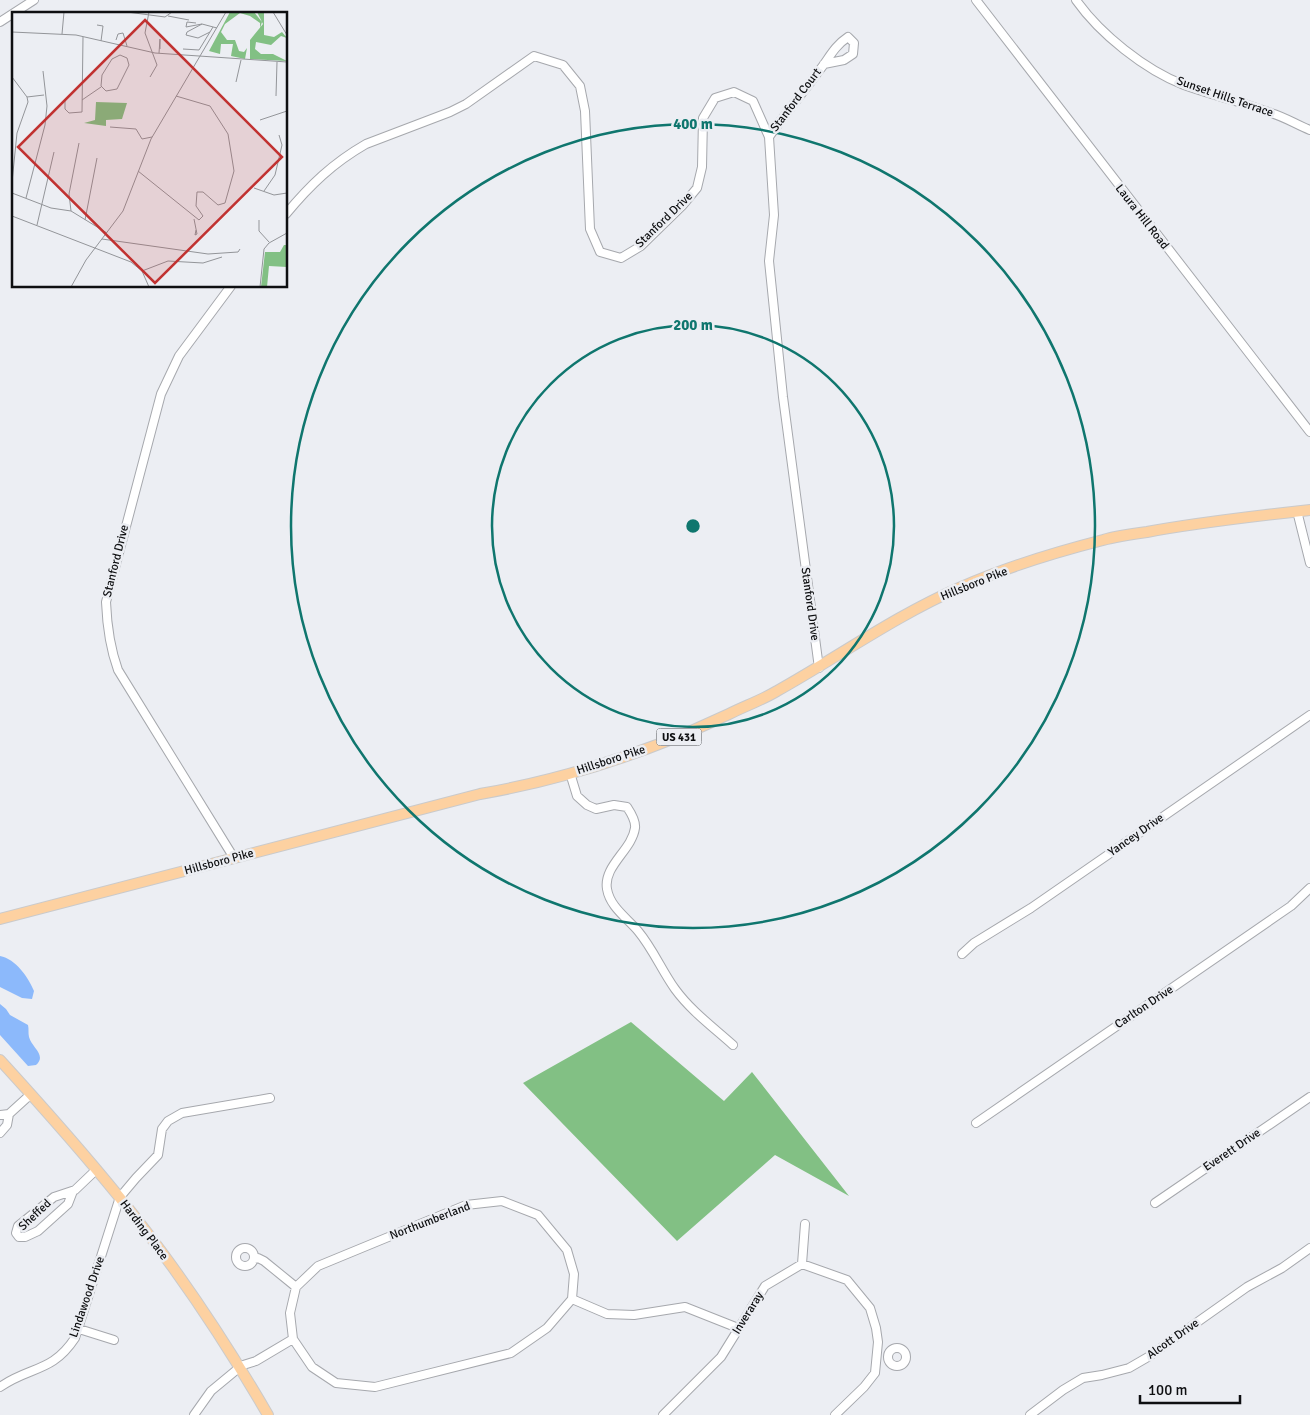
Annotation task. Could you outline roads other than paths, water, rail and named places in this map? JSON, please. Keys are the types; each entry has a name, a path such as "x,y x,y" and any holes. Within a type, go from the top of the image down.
{"main road":[{"name":"Hillsboro Pike","path":"0,919 480,794 513,788 583,770 672,740 777,691 819,668 883,627 922,605 961,587 1104,539 1172,527 1310,510"},
{"name":"Harding Place","path":"0,1060 120,1197 205,1312 268,1415"}],"street":[{"path":"15,12 34,0"},
{"name":"Laura Hill Road","path":"976,0 1310,432"},
{"name":"Sunset Hills Terrace","path":"1076,0 1104,32 1128,52 1161,74 1183,84 1273,113 1310,130"},
{"path":"0,22 12,14"},
{"name":"Stanford Drive","path":"288,212 308,187 353,151 466,104 534,56 563,65 580,86 585,111 590,230 600,252 621,258 640,246 682,206 697,188 702,167 703,118 715,98 734,92 753,101 769,137 774,215 769,261 786,415 819,668"},
{"name":"Stanford Court","path":"769,137 824,64"},
{"name":"Stanford Drive","path":"230,288 179,356 161,394 106,602 108,635 111,651 118,670 234,858"},
{"path":"1297,511 1310,563"},
{"name":"Yancey Drive","path":"962,954 1310,715"},
{"path":"570,773 577,796 587,805 596,809 614,805 627,807 633,816 636,827 608,876 606,887 609,899 639,932 675,989 689,1007 733,1045"},
{"name":"Carlton Drive","path":"976,1123 1291,906 1310,888"},
{"path":"0,1133 7,1125 4,1115 31,1094"},
{"name":"Everett Drive","path":"1155,1203 1310,1097"},
{"path":"120,1197 158,1156 162,1129 168,1121 182,1113 270,1098"},
{"name":"Sheffed","path":"73,1191 54,1198 18,1226 16,1233 19,1236 25,1237 38,1231 68,1204 73,1191 96,1170"},
{"name":"Lindawood Drive","path":"0,1387 12,1380 42,1369 68,1349 79,1329 120,1197"},
{"name":"Northumberland","path":"296,1287 318,1266 466,1205 502,1200 538,1215 567,1250 574,1274 572,1299"},
{"path":"806,1224 802,1264 847,1280 870,1308 876,1328 878,1342 875,1373 864,1387 835,1415"},
{"name":"Alcott Drive","path":"1030,1415 1063,1390 1083,1378 1129,1368 1148,1357 1247,1287 1282,1268 1310,1248"},
{"path":"254,1259 258,1258 264,1261 296,1287 290,1313 293,1340 312,1367 336,1383 375,1387 510,1353 547,1328 572,1299 607,1314 634,1315 685,1307 738,1328"},
{"name":"Inveraray","path":"663,1415 721,1357 765,1286 802,1264"},
{"path":"79,1329 114,1340"},
{"path":"194,1415 211,1391 240,1367 256,1361 293,1340"},
{"path":"876,1354 888,1356"}],"water":[{"path":"0,956 11,961 25,975 34,991 32,999 22,998 0,987"},
{"path":"0,1004 10,1015 28,1025 29,1037 40,1058 36,1065 28,1066 0,1035"}]}
